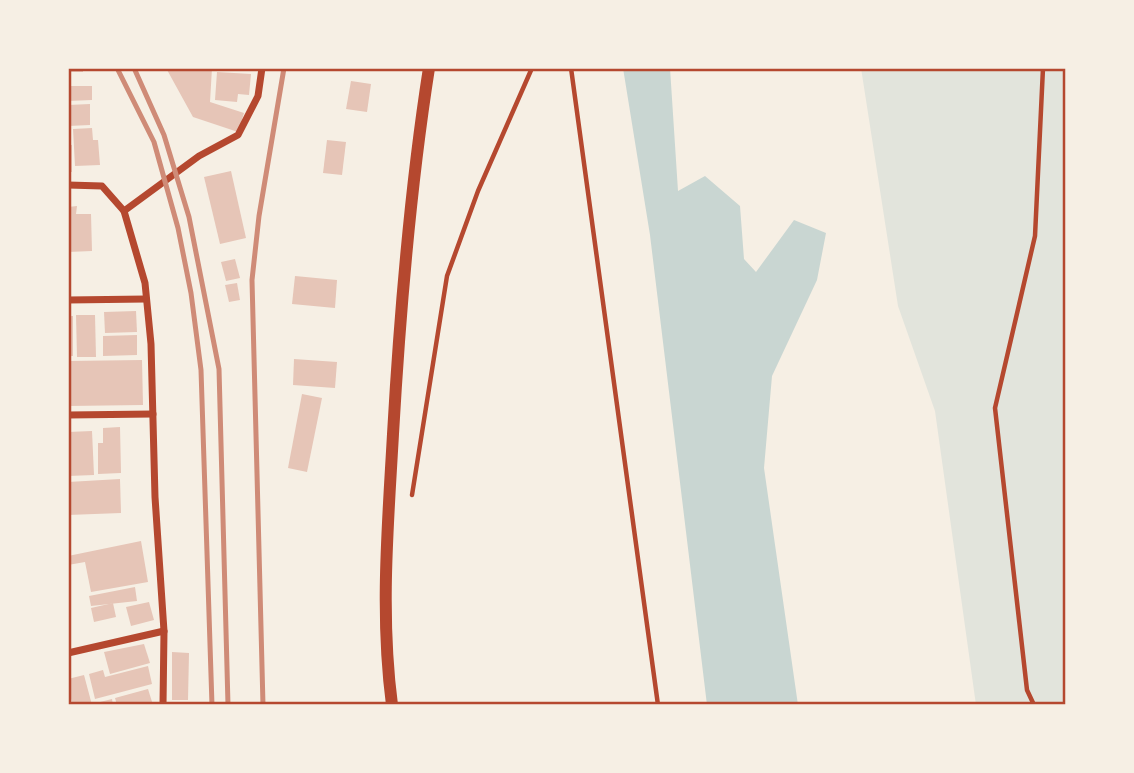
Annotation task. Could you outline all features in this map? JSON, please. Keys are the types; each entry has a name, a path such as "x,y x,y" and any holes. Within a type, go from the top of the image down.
{"street":[{"path":"124,211 199,156 239,135 258,96 262,68"},
{"path":"392,705 385,567 397,369 415,159 429,68"},
{"path":"68,185 102,186 124,211 146,299 151,344 155,498 164,631 163,705"},
{"path":"68,300 146,299"},
{"path":"68,415 153,414"},
{"path":"68,653 164,631"}],"path":[{"path":"411,506 447,276 478,191 532,68"},
{"path":"571,68 657,705"},
{"path":"1034,705 1027,691 995,408 1035,236 1043,68"}],"shaded area":[{"path":"623,68 670,68 678,191 705,176 740,206 744,259 756,272 794,220 826,233 817,280 772,376 764,468 798,705 707,705 650,235"},
{"path":"861,68 1066,68 1066,705 976,705 935,411 898,306"}],"building":[{"path":"68,68 83,68 83,72 68,72"},
{"path":"166,68 212,68 210,102 244,113 238,132 193,117"},
{"path":"217,72 251,74 249,95 238,94 237,102 215,100"},
{"path":"68,81 71,86 92,86 92,100 68,101"},
{"path":"351,81 371,84 367,112 346,109"},
{"path":"90,104 90,125 68,126 68,105"},
{"path":"92,128 93,140 98,140 100,165 75,166 73,129"},
{"path":"327,140 346,142 342,175 323,173"},
{"path":"68,145 72,145 72,172 68,172"},
{"path":"231,171 246,238 220,244 204,177"},
{"path":"77,206 76,214 91,214 92,251 68,252 68,207"},
{"path":"235,259 240,278 226,281 221,262"},
{"path":"295,276 337,280 335,308 292,304"},
{"path":"237,283 240,300 229,302 225,285"},
{"path":"136,311 137,332 105,333 104,312"},
{"path":"76,315 95,315 96,357 77,357"},
{"path":"68,316 73,316 73,356 68,356"},
{"path":"137,335 137,355 103,356 103,336"},
{"path":"294,359 337,362 335,388 293,385"},
{"path":"142,360 143,405 68,406 68,361"},
{"path":"302,394 322,398 307,472 288,468"},
{"path":"120,427 121,473 98,474 98,443 103,443 103,428"},
{"path":"92,431 94,475 68,476 68,432"},
{"path":"120,479 121,513 68,515 68,482"},
{"path":"141,541 148,582 91,592 85,562 68,565 68,556"},
{"path":"135,587 137,601 91,606 89,596"},
{"path":"149,602 154,620 131,626 126,607"},
{"path":"113,603 116,617 94,622 91,608"},
{"path":"144,644 150,663 110,674 104,652"},
{"path":"172,652 189,653 188,700 172,700"},
{"path":"148,666 152,684 95,699 89,674 103,670 105,677"},
{"path":"84,675 92,705 72,705 68,679"},
{"path":"148,689 153,705 117,705 115,698"},
{"path":"112,699 113,705 92,705 92,704"}],"railway":[{"path":"117,68 154,142 178,228 191,293 201,370 212,705"},
{"path":"134,68 164,135 189,217 219,369 228,705"},
{"path":"263,705 252,280 259,216 284,68"}]}
